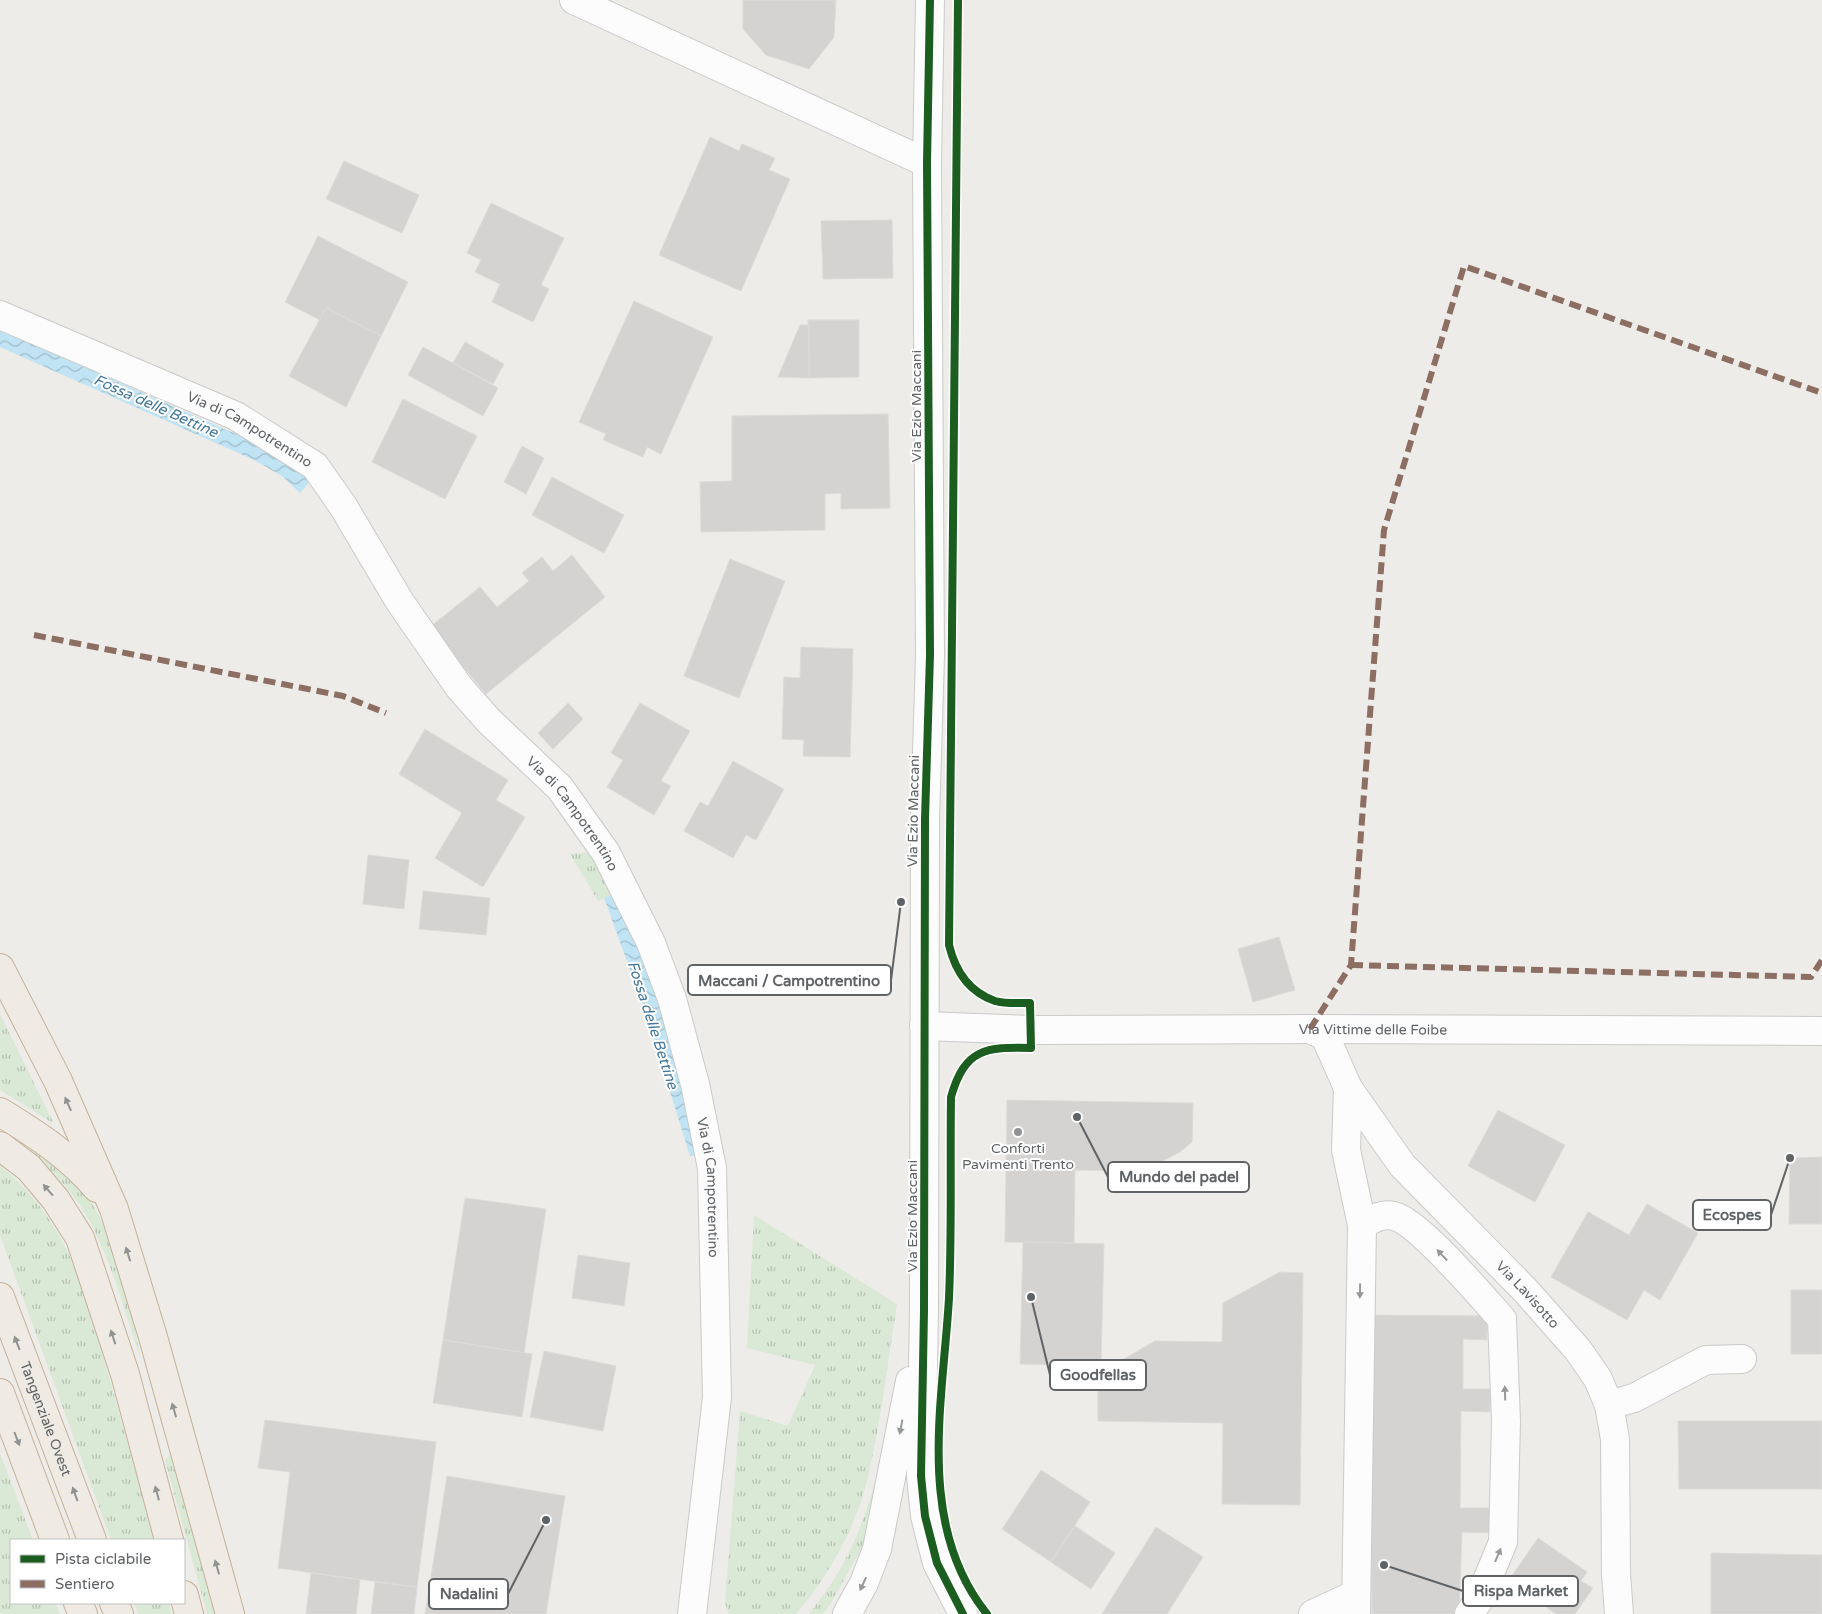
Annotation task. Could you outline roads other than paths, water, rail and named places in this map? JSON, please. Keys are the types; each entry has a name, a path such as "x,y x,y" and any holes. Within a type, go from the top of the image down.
{"highway":[{"path":"0,968 58,1081 114,1209 156,1346 230,1614"},
{"path":"0,1112 44,1139 82,1170 114,1209"},
{"path":"0,1146 29,1168 56,1200 80,1238 125,1374 169,1539"},
{"name":"Tangenziale Ovest","path":"0,1297 92,1539"},
{"path":"0,1393 55,1539"},
{"path":"185,1599 189,1614"}],"street":[{"path":"574,0 927,163"},
{"name":"Via Ezio Maccani","path":"930,0 927,163 930,655 925,819 924,1310 921,1476 925,1516 937,1563 963,1614"},
{"name":"Via di Campotrentino","path":"0,315 236,416 315,466 343,506 400,602 459,687 489,721 560,788 606,853 651,943 672,999 695,1084 712,1168 717,1397 692,1614"},
{"name":"Via Vittime delle Foibe","path":"924,1026 1031,1030 1310,1029 1822,1032"},
{"name":"Via Lavisotto","path":"1310,1029 1325,1036 1348,1088 1402,1165 1524,1290 1578,1350 1598,1379 1609,1404 1615,1439 1616,1574 1620,1614"},
{"path":"1313,1614 1355,1605 1362,1225 1346,1150 1348,1088"},
{"path":"1362,1225 1377,1217 1393,1216 1404,1220 1434,1246 1502,1319 1506,1421 1503,1542 1478,1600 1469,1614"},
{"name":"Via Ezio Maccani","path":"847,1614 864,1583 877,1549 924,1310"},
{"path":"1609,1404 1634,1398 1706,1360 1742,1359"},
{"name":"Via di Campotrentino","path":"699,1566 708,1614"}],"water":[{"name":"Fossa delle Bettine","path":"0,330 254,442 295,467 310,481 300,493 282,476 254,460 0,347"},
{"name":"Fossa delle Bettine","path":"618,893 655,993 702,1154 690,1156 644,1008 604,898"}],"place":[{"name":"Maccani / Campotrentino","path":"901,902"},
{"name":"Mundo del padel","path":"1077,1117"},
{"name":"Conforti Pavimenti Trento","path":"1018,1132"},
{"name":"Ecospes","path":"1790,1158"},
{"name":"Goodfellas","path":"1031,1297"},
{"name":"Nadalini","path":"546,1520"},
{"name":"Rispa Market","path":"1384,1565"}]}
